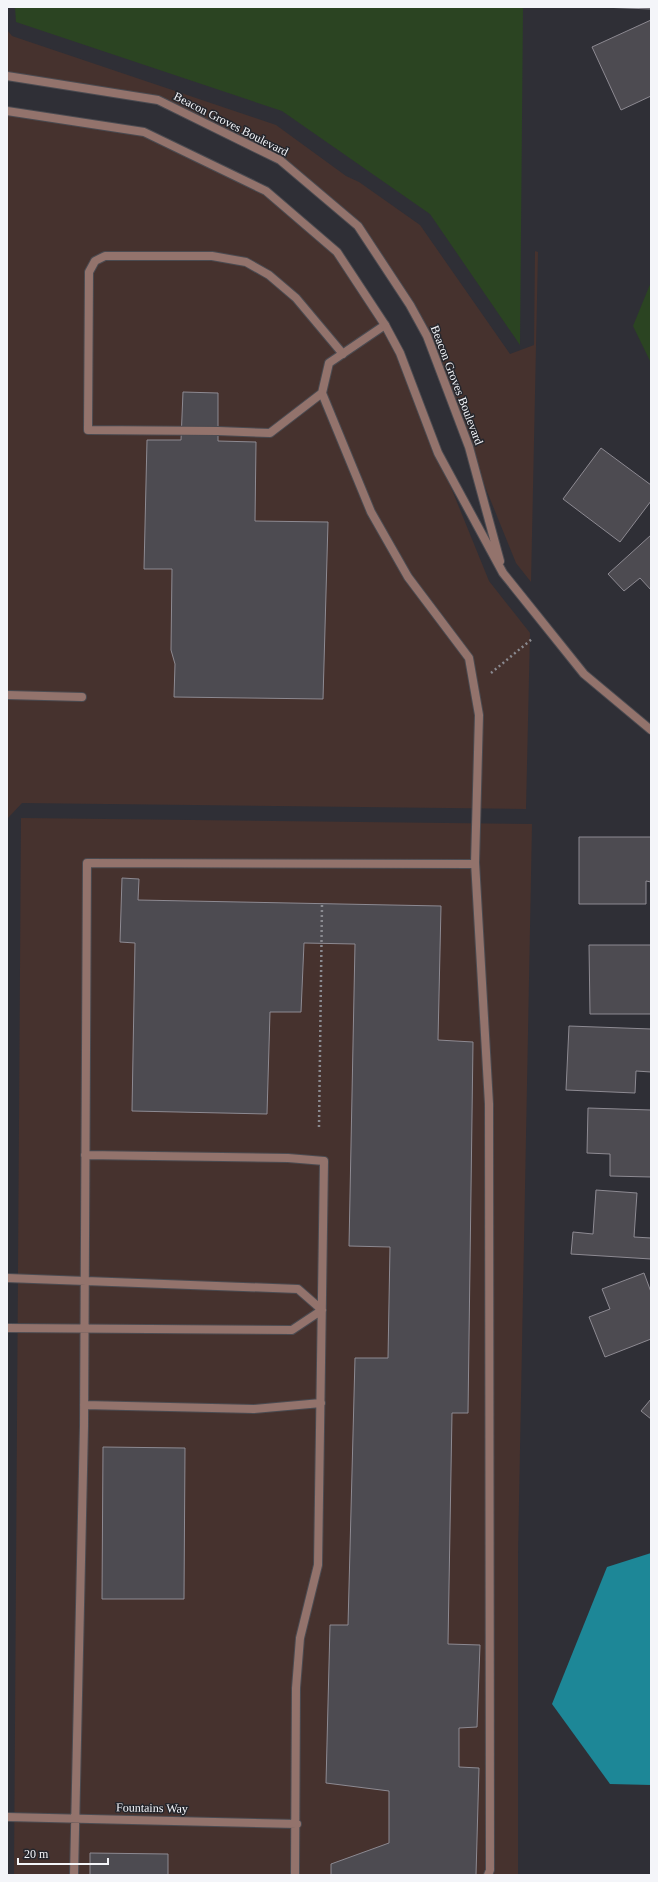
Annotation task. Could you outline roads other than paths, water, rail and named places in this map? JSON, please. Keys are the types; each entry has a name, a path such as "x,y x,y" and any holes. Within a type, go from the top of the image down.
{"street":[{"name":"Beacon Groves Boulevard","path":"7,76 158,100 280,160 358,226 410,305 427,336 469,447 503,573"},
{"name":"Beacon Groves Boulevard","path":"7,111 144,132 266,191 337,252 386,325 400,353 438,453 503,573 584,674 651,730"},
{"path":"322,393 270,433 88,430 89,272 95,261 105,256 212,256 246,262 269,275 296,298 342,354"},
{"path":"386,325 329,363 322,393 370,512 408,578 469,658 479,715 475,862 488,1104 490,1870 488,1875"},
{"path":"7,695 82,697"},
{"path":"74,1875 84,1405 87,863 475,864 475,862"},
{"path":"85,1155 288,1158 324,1161 318,1564 300,1638 296,1688 295,1875"},
{"path":"7,1278 298,1288 322,1310"},
{"path":"7,1328 292,1330 322,1310"},
{"path":"84,1405 254,1409 321,1403"},
{"name":"Fountains Way","path":"7,1817 296,1824"}],"water":[{"path":"651,1553 651,1785 610,1784 552,1704 607,1567"}]}
